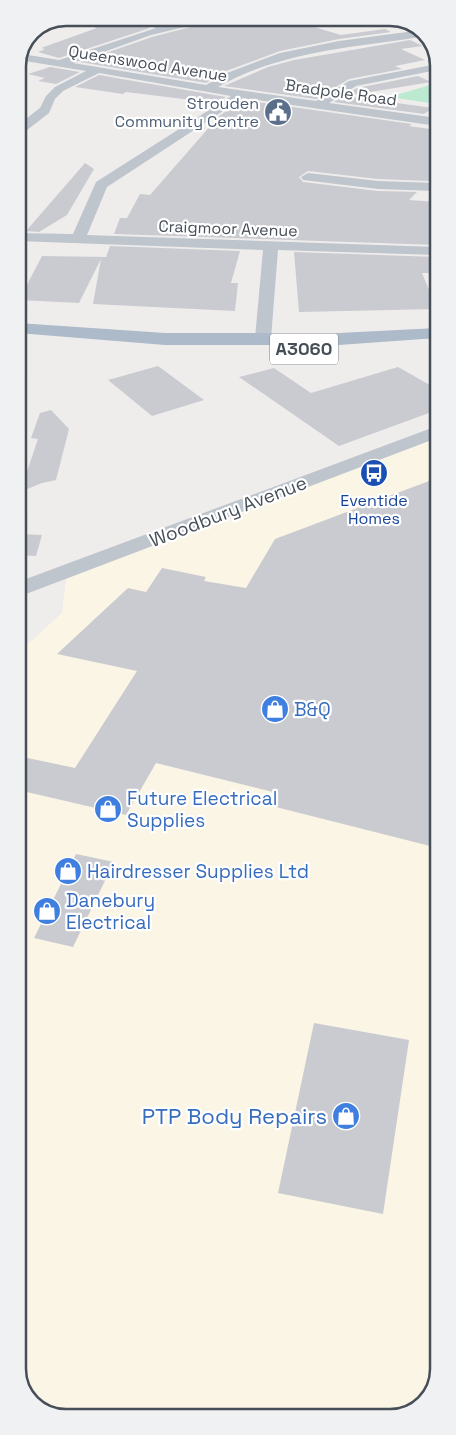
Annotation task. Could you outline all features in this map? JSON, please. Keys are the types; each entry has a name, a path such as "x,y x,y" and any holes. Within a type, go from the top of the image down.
{"main road":[{"name":"A3060","path":"26,329 172,339 339,339 430,334"},
{"name":"A3060","path":"172,339 207,345 299,349 430,345"}],"street":[{"path":"158,26 166,28"},
{"path":"59,64 176,26"},
{"path":"206,89 228,75 260,61 290,53 319,47 413,34"},
{"name":"Queenswood Avenue","path":"27,58 94,71 241,94"},
{"path":"318,106 353,83 430,68"},
{"path":"26,125 45,110 50,98 59,90 94,71"},
{"path":"78,239 102,185 241,94"},
{"name":"Bradpole Road","path":"241,94 430,121"},
{"path":"308,177 378,185 430,187"},
{"name":"Craigmoor Avenue","path":"26,237 271,247 430,251"},
{"path":"263,338 271,247"},
{"name":"Woodbury Avenue","path":"26,587 430,435"}],"shaded area":[{"path":"430,434 430,1368 428,1381 424,1389 416,1399 405,1406 389,1409 64,1409 46,1403 36,1395 29,1384 26,1368 26,646 62,613 67,571"}],"green space":[{"path":"430,85 430,103 389,97"}],"building":[{"path":"91,26 144,26 150,28 59,58 38,52 45,49 41,48 97,28"},
{"path":"194,26 311,26 341,35 385,29 391,32 339,39 280,51 226,71 206,83 80,62 152,37"},
{"path":"410,40 423,46 401,49 425,60 395,66 402,69 349,79 316,99 224,86 268,67 294,60"},
{"path":"50,67 80,72 56,84 38,81 45,78 28,74"},
{"path":"99,75 226,97 216,103 126,92 123,94 75,87"},
{"path":"418,76 430,82 346,96 430,108 430,110 424,114 334,102 357,88"},
{"path":"243,100 412,124 409,126 430,129 429,181 378,179 308,171 299,177 303,182 378,191 417,192 409,200 430,202 430,245 114,234 120,218 127,218 140,194 150,195 219,116"},
{"path":"85,163 94,169 67,215 39,232 26,231"},
{"path":"110,246 240,251 231,283 238,283 235,311 93,304 101,259 79,303 26,300 26,287 42,256 106,257"},
{"path":"294,252 430,257 430,273 422,273 430,292 430,309 299,312"},
{"path":"158,366 204,400 152,416 108,380"},
{"path":"398,367 430,385 430,413 339,446 239,377 274,368 311,393"},
{"path":"51,410 69,429 56,480 26,490 26,474 38,439 31,438 40,413"},
{"name":"B&Q","path":"430,481 430,846 268,805 273,792 156,763 126,815 26,792 26,758 75,768 137,671 57,654 128,588 146,592 162,568 206,577 204,581 246,588 275,539"},
{"path":"26,534 42,535 36,556 26,555"},
{"path":"76,854 114,862 73,947 34,938"},
{"name":"PTP Body Repairs","path":"314,1023 409,1040 383,1214 278,1193"}],"place":[{"name":"Strouden Community Centre","path":"278,112"},
{"name":"Eventide Homes","path":"374,473"},
{"name":"B&Q","path":"275,709"},
{"name":"Future Electrical Supplies","path":"108,809"},
{"name":"Hairdresser Supplies Ltd","path":"68,871"},
{"name":"Danebury Electrical","path":"47,911"},
{"name":"PTP Body Repairs","path":"346,1116"}]}
